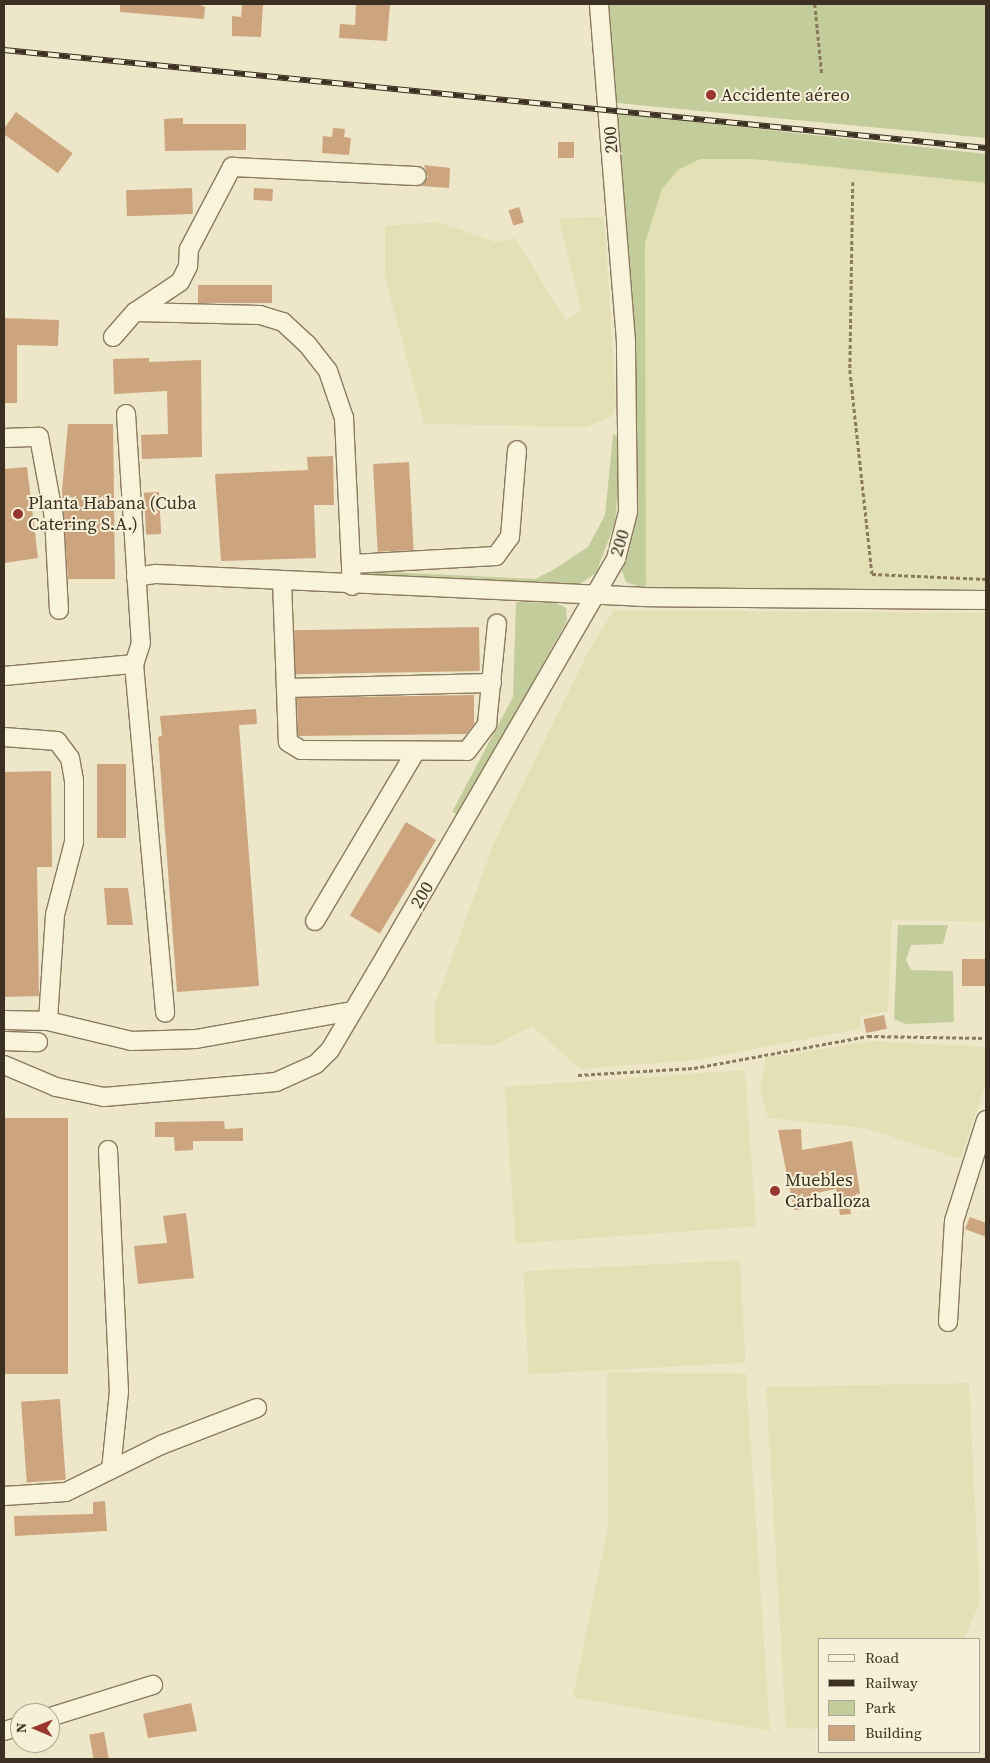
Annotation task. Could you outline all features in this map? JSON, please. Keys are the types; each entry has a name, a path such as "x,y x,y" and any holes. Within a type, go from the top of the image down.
{"street":[{"name":"200","path":"4,1066 56,1087 104,1097 276,1082 316,1064 330,1050 595,593 625,537 629,476 626,341 599,4"},
{"path":"113,337 135,312 180,282 188,266 189,249 232,168 417,176"},
{"path":"135,312 260,315 282,322 307,344 328,371 344,418 352,586"},
{"path":"126,414 141,643 134,664 165,1014"},
{"path":"4,438 39,437 54,518 59,610"},
{"path":"352,564 496,556 510,537 517,450"},
{"path":"136,577 156,574 352,586 595,593 986,600"},
{"path":"282,581 286,688 292,748 468,751 487,724 497,623"},
{"path":"4,676 134,664"},
{"path":"286,688 492,683"},
{"path":"4,738 57,740 71,766 74,842 55,915 48,1021"},
{"path":"315,922 416,751"},
{"path":"4,1020 48,1021 131,1041 196,1039 351,1011"},
{"path":"4,1041 38,1042"},
{"path":"948,1322 954,1221 986,1120"},
{"path":"108,1150 119,1391 111,1470"},
{"path":"4,1496 48,1496 257,1408"},
{"path":"60,1714 153,1685"}],"path":[{"path":"815,4 822,75"},
{"path":"853,182 850,370 872,574 986,580"},
{"path":"578,1076 694,1068 868,1036 986,1038"}],"shaded area":[{"path":"699,159 752,159 986,183 986,589 646,589 645,243 662,189 678,170"},
{"path":"604,217 616,405 611,417 586,427 424,424 385,276 385,226 437,222 496,242 515,238 566,321 581,310 559,218"},
{"path":"614,610 986,613 986,922 892,920 888,1011 861,1017 859,1029 696,1060 580,1069 532,1026 495,1045 435,1044 435,1004 493,845 589,650"},
{"path":"872,1041 986,1047 986,1084 960,1159 865,1128 768,1118 760,1088 766,1058"},
{"path":"745,1070 756,1227 516,1243 505,1087"},
{"path":"740,1260 745,1363 529,1374 523,1271"},
{"path":"607,1372 746,1374 770,1731 573,1697 608,1526"},
{"path":"969,1383 980,1602 964,1638 818,1638 818,1729 786,1728 766,1387"}],"green space":[{"path":"606,4 986,4 986,138 617,103"},
{"path":"616,113 986,154 986,183 752,159 700,159 678,170 662,189 645,243 646,589 626,582 620,566 631,534 636,500"},
{"path":"613,435 622,436 615,523 596,573 577,586 363,576 363,571 535,579 553,570 588,547 605,515"},
{"path":"516,602 557,603 566,608 567,621 459,815 452,812 513,697"},
{"path":"898,925 948,925 943,944 911,945 906,960 911,970 953,971 954,1022 906,1024 894,1019"}],"building":[{"path":"120,4 198,4 205,7 204,19 120,12"},
{"path":"242,4 263,4 261,37 232,36 232,16 241,17"},
{"path":"356,4 390,4 387,41 339,38 340,24 355,25"},
{"path":"16,112 73,153 58,173 4,134 4,129"},
{"path":"183,118 183,124 246,124 246,150 165,151 164,119"},
{"path":"333,128 345,129 344,137 351,138 349,155 322,153 323,136 332,137"},
{"path":"558,142 574,142 574,158 558,158"},
{"path":"424,165 450,168 449,188 422,186 428,177"},
{"path":"192,188 193,214 127,216 126,190"},
{"path":"254,188 273,189 272,201 253,200"},
{"path":"519,207 524,222 513,226 509,210"},
{"path":"198,285 272,285 272,303 198,303"},
{"path":"4,318 59,320 58,346 17,345 17,403 4,403"},
{"path":"149,358 149,362 201,360 202,457 142,459 141,435 168,434 167,391 114,394 113,359"},
{"path":"68,424 113,424 115,579 68,579 62,490"},
{"path":"333,456 334,505 314,505 316,558 221,561 215,474 308,470 307,457"},
{"path":"409,462 414,550 378,552 373,464"},
{"name":"Planta Habana (Cuba Catering S.A.)","path":"27,467 38,558 4,563 4,469"},
{"path":"159,492 161,534 146,535 144,493"},
{"path":"479,627 480,671 295,674 294,630"},
{"path":"474,695 474,724 466,734 298,736 297,698"},
{"path":"256,709 257,724 239,725 259,986 177,992 158,737 162,736 160,716"},
{"path":"97,764 126,764 126,838 97,838"},
{"path":"51,771 52,867 37,867 39,996 4,997 4,772"},
{"path":"406,822 436,840 380,933 350,915"},
{"path":"104,888 128,888 133,925 107,925"},
{"path":"962,959 986,959 986,986 962,986"},
{"path":"884,1015 887,1029 866,1033 863,1019"},
{"path":"4,1118 68,1118 68,1374 4,1374"},
{"path":"224,1121 225,1129 243,1128 243,1141 193,1141 193,1150 175,1151 174,1137 155,1137 155,1122"},
{"path":"801,1129 802,1150 852,1141 861,1200 849,1202 851,1214 840,1215 836,1189 811,1194 812,1208 794,1210 778,1130"},
{"path":"186,1213 194,1278 138,1284 134,1246 167,1243 163,1216"},
{"path":"970,1217 986,1223 986,1237 965,1229"},
{"path":"60,1399 66,1480 27,1483 21,1402"},
{"path":"105,1501 107,1531 15,1536 14,1516 93,1514 93,1502"},
{"path":"191,1703 197,1731 148,1738 143,1714"},
{"path":"104,1732 109,1759 94,1759 89,1735"}],"railway":[{"path":"4,50 986,148"}],"place":[{"name":"Accidente aéreo","path":"711,95"},
{"name":"Planta Habana (Cuba Catering S.A.)","path":"18,514"},
{"name":"Muebles Carballoza","path":"775,1191"}]}
